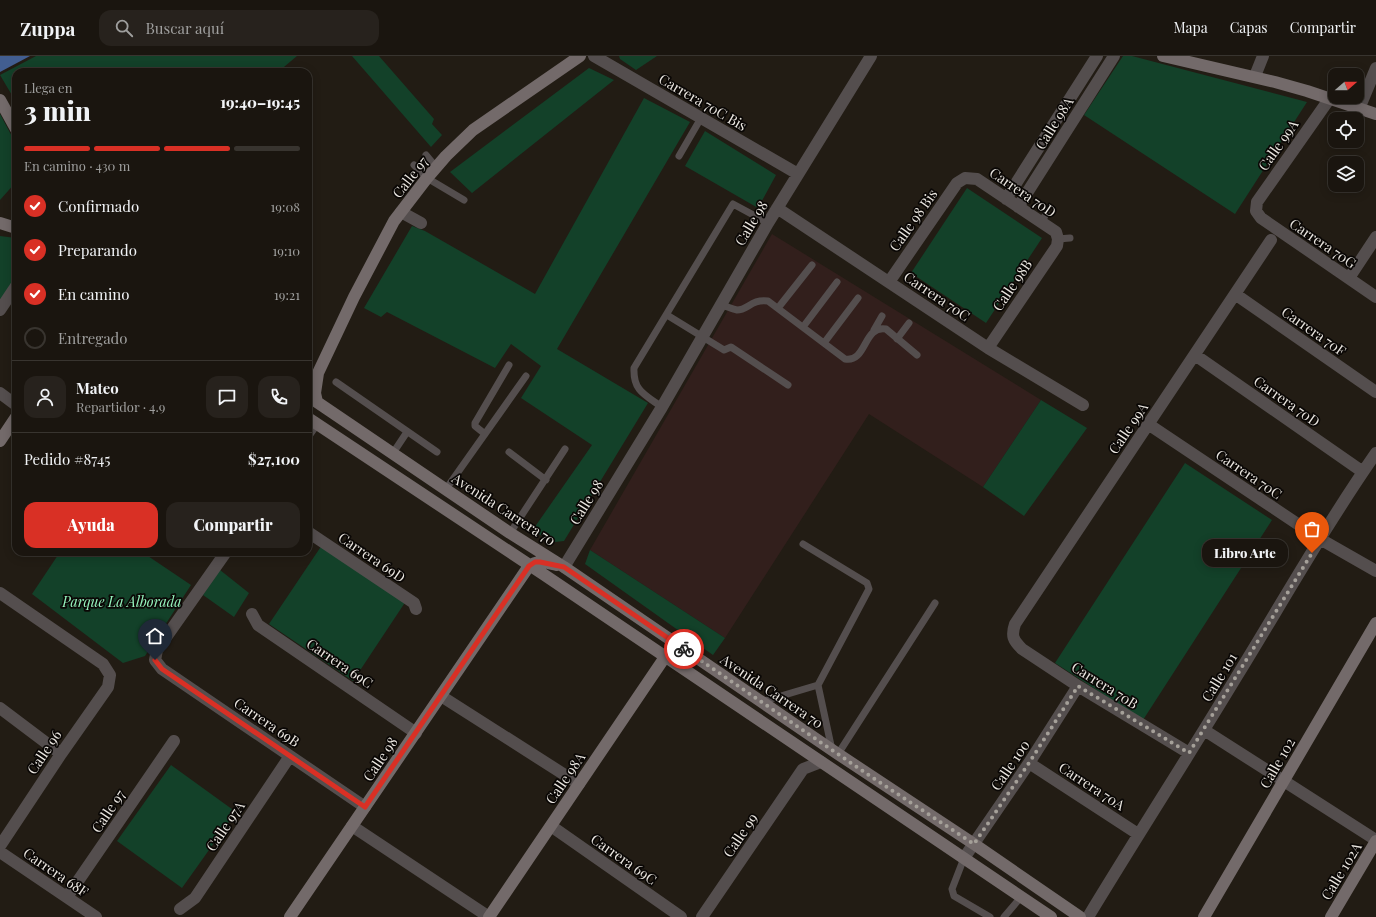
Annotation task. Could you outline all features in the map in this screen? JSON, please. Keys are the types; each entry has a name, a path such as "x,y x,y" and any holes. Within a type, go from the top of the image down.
{"street":[{"name":"Carrera 70C Bis","path":"594,56 798,174"},
{"name":"Calle 98","path":"564,567 662,407 777,208 871,56"},
{"name":"Calle 98A","path":"1006,199 1097,56"},
{"name":"Calle 98A","path":"1018,207 1114,56"},
{"path":"1162,56 1255,76 1328,97"},
{"path":"1255,76 1263,56"},
{"name":"Calle 97","path":"312,399 321,364 354,297 394,222 427,178 473,130 573,58"},
{"path":"1359,109 1376,68"},
{"path":"0,100 12,122"},
{"name":"Calle 99A","path":"1256,211 1257,202 1328,101"},
{"path":"1346,104 1376,114"},
{"name":"Carrera 70D","path":"965,178 977,178 1018,207 1044,218 1064,239"},
{"name":"Calle 98 Bis","path":"889,282 957,183 965,178"},
{"name":"Carrera 70C","path":"777,208 988,348 1083,405"},
{"name":"Carrera 70G","path":"1256,211 1261,218 1376,297"},
{"path":"401,212 422,223"},
{"path":"0,223 12,227"},
{"path":"1349,278 1376,237"},
{"name":"Calle 98B","path":"988,348 1057,246 1064,239"},
{"name":"Calle 99A","path":"1012,634 1015,624 1271,240"},
{"path":"0,310 12,292"},
{"name":"Carrera 70F","path":"1235,294 1376,392"},
{"name":"Carrera 70D","path":"1195,355 1363,472"},
{"name":"Calle 97","path":"312,372 321,364"},
{"path":"0,393 12,402"},
{"name":"Avenida Carrera 70","path":"312,399 510,533 564,567 1080,917"},
{"path":"0,441 12,424"},
{"name":"Carrera 70C","path":"1148,424 1320,539 1376,571"},
{"path":"312,426 529,566 1051,917"},
{"name":"Calle 101","path":"1088,917 1320,539 1376,453"},
{"name":"Carrera 69D","path":"312,535 414,603 416,609"},
{"name":"Carrera 69B","path":"223,556 157,650 155,660 162,669 365,807"},
{"path":"529,566 535,562 540,562 564,567"},
{"name":"Calle 98","path":"290,917 529,566"},
{"name":"Calle 96","path":"0,593 103,664 110,675 108,687 61,754 0,846"},
{"name":"Carrera 69C","path":"252,614 258,625 416,733"},
{"name":"Calle 102","path":"1204,917 1376,623"},
{"name":"Carrera 70B","path":"1012,634 1016,644 1022,649 1078,686 1189,753"},
{"name":"Calle 98A","path":"489,917 665,657"},
{"name":"Calle 100","path":"964,858 1029,763 1078,686"},
{"path":"441,696 579,784"},
{"path":"0,708 61,754"},
{"path":"1204,730 1376,840"},
{"name":"Calle 97","path":"67,897 174,742"},
{"path":"804,750 807,750 826,762 832,760 835,752"},
{"path":"804,750 803,769 821,762"},
{"name":"Calle 97A","path":"180,909 195,898 290,756"},
{"name":"Carrera 70A","path":"1029,763 1138,834"},
{"name":"Calle 99","path":"702,917 803,769"},
{"path":"352,826 489,917"},
{"name":"Carrera 69C","path":"550,826 681,917"},
{"name":"Calle 102A","path":"1331,917 1376,840"},
{"name":"Carrera 68F","path":"0,852 96,917"}],"lane":[{"path":"679,156 701,118"},
{"path":"426,155 436,167"},
{"path":"414,165 427,178 464,200"},
{"path":"662,407 640,392 634,377 634,368 733,204 768,223"},
{"path":"778,308 812,265"},
{"path":"803,327 837,282"},
{"path":"824,343 858,298"},
{"path":"721,305 736,310 761,300 768,301 845,359 851,360 857,357 882,316"},
{"path":"667,315 724,350 731,347 788,385"},
{"path":"897,339 909,323"},
{"path":"874,331 880,328 886,329 917,355"},
{"path":"485,434 475,426 475,423 509,365"},
{"path":"446,489 526,376"},
{"path":"336,382 437,452"},
{"path":"393,453 407,432"},
{"path":"510,533 565,449"},
{"path":"509,452 546,480"},
{"path":"803,544 869,586 869,589 818,685 835,752"},
{"path":"835,752 935,603"},
{"path":"761,702 818,685"},
{"path":"964,858 952,889 954,896 990,917"},
{"path":"1004,917 1021,896"}],"shaded area":[{"path":"772,234 1041,400 983,487 869,414 725,638 590,550"}],"green space":[{"path":"36,56 297,56 283,68 13,68"},
{"path":"352,56 379,56 434,119 432,124 442,135 431,147"},
{"path":"619,56 657,56 636,70 620,59"},
{"path":"1123,56 1132,56 1307,102 1235,214 1084,115"},
{"path":"589,68 614,80 472,193 450,172"},
{"path":"12,69 12,95 0,75"},
{"path":"644,98 690,122 557,349 648,403 564,541 555,542 532,531 592,445 521,398 541,366 511,344 495,368 387,312 381,317 364,308 412,226 425,231 535,294"},
{"path":"0,114 12,136 12,186 0,200"},
{"path":"705,131 776,175 758,208 685,166"},
{"path":"967,188 1042,238 986,323 911,273"},
{"path":"0,236 12,238 12,287 0,304"},
{"path":"1041,400 1087,428 1024,516 983,487"},
{"path":"1185,463 1272,520 1143,720 1055,663"},
{"path":"322,545 406,601 353,681 269,624"},
{"path":"590,550 725,638 713,655 585,564"},
{"name":"Parque La Alborada","path":"57,556 148,556 191,585 145,656 123,663 32,594"},
{"path":"220,570 249,593 234,617 203,595"},
{"path":"171,765 236,812 182,888 117,841"}],"water":[{"path":"0,56 30,56 0,72"}],"way so far":[{"path":"684,649 870,776 974,844 1029,763 1078,686 1189,753 1312,553"}],"place":[{"name":"Libro Arte","path":"1312,553"}],"route":[{"path":"155,660 162,669 365,807 529,566 535,562 564,567 684,649"}]}
